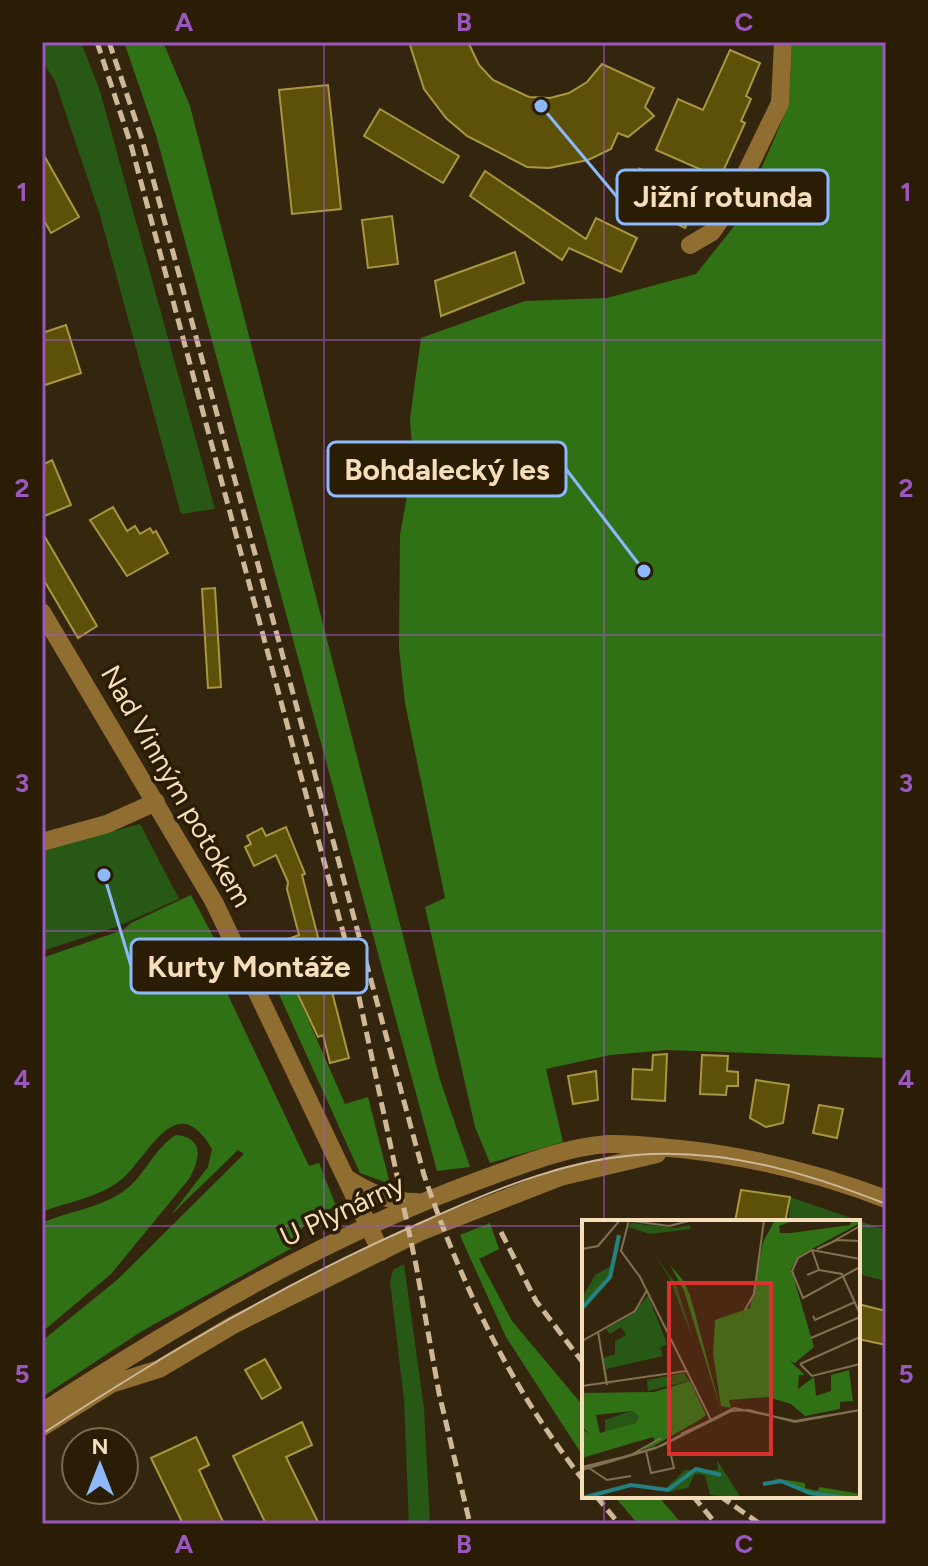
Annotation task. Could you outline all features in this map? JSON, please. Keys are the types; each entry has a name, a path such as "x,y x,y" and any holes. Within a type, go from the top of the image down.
{"street":[{"path":"690,245 712,232 730,206 780,103 783,42"},
{"name":"Nad Vinným potokem","path":"42,612 214,902 381,1252"},
{"path":"42,842 107,824 156,802"},
{"name":"U Plynárny","path":"42,1412 211,1307 369,1226 522,1164 596,1145 728,1153 819,1174 886,1199"},
{"name":"U Plynárny","path":"42,1427 111,1384 159,1369 233,1325 474,1208 560,1177 652,1154 695,1151"},
{"path":"346,1178 372,1194 396,1202 424,1202"}],"green space":[{"path":"42,42 81,42 100,91 215,509 181,514 100,215 55,81 42,61"},
{"path":"124,42 163,42 190,106 440,1080 470,1167 437,1171 156,135"},
{"path":"792,42 886,42 886,1058 667,1050 610,1055 546,1069 563,1142 490,1163 475,1127 425,907 445,898 405,703 399,648 400,535 413,462 410,419 421,338 525,301 607,298 696,274 736,224 773,142 789,103"},
{"path":"140,824 179,899 116,927 42,951 42,850"},
{"path":"191,895 230,968 218,974 309,1166 319,1163 336,1206 306,1220 292,1248 142,1331 42,1397 42,1341 117,1280 244,1154 238,1150 171,1215 208,1167 212,1149 198,1131 185,1124 173,1126 117,1183 42,1212 42,958 123,930 131,923"},
{"path":"294,987 345,1104 368,1097 390,1184 360,1173 278,992"},
{"path":"176,1135 192,1140 198,1151 189,1179 111,1274 42,1332 42,1223 105,1201 124,1191"},
{"path":"790,1197 857,1220 789,1220"},
{"path":"860,1221 886,1230 886,1281 860,1274"},
{"path":"490,1223 499,1249 479,1259 512,1321 582,1405 582,1455 506,1337 460,1235"},
{"path":"404,1264 424,1408 430,1524 409,1524 404,1400 390,1282 393,1270"},
{"path":"616,1498 660,1498 682,1524 638,1524"}],"building":[{"path":"409,42 468,42 479,65 493,80 529,97 550,98 569,93 587,82 602,64 654,88 645,107 654,116 628,137 618,133 611,149 588,160 549,168 527,167 467,136 446,118 424,89"},
{"path":"730,50 760,63 746,96 751,99 741,121 745,123 720,178 656,150 678,99 703,110"},
{"path":"328,85 341,209 292,214 279,90"},
{"path":"380,109 459,156 443,183 364,136"},
{"path":"42,152 79,217 51,233 42,217"},
{"path":"640,169 700,197 685,228 637,205 645,188"},
{"path":"485,171 586,239 596,218 637,238 621,272 569,248 562,260 470,196"},
{"path":"392,216 398,264 368,268 362,220"},
{"path":"515,252 524,283 441,316 435,281"},
{"path":"66,325 81,373 42,386 42,333"},
{"path":"52,460 71,505 42,517 42,465"},
{"path":"113,507 127,531 135,526 140,534 150,528 153,533 156,531 168,553 127,576 90,520"},
{"path":"42,532 97,626 78,638 42,577"},
{"path":"215,588 221,687 208,688 202,589"},
{"path":"286,827 305,874 302,875 349,1058 330,1063 323,1035 318,1037 287,971 281,972 278,960 266,967 258,950 299,935 287,889 288,882 276,855 254,866 245,847 251,844 247,836 262,828 266,836"},
{"path":"667,1054 665,1101 632,1099 633,1069 652,1070 653,1055"},
{"path":"702,1055 728,1056 727,1071 738,1072 738,1086 727,1086 726,1095 700,1094"},
{"path":"596,1071 598,1100 573,1104 568,1076"},
{"path":"756,1080 789,1085 783,1123 766,1127 750,1118"},
{"path":"819,1105 843,1109 837,1138 813,1133"},
{"path":"741,1190 790,1197 785,1220 735,1220"},
{"path":"860,1304 886,1311 886,1345 860,1339"},
{"path":"265,1359 281,1388 262,1399 245,1370"},
{"path":"302,1422 312,1445 286,1457 319,1524 266,1524 233,1456"},
{"path":"196,1437 209,1465 199,1470 224,1524 183,1524 151,1458"}],"tram line":[{"path":"42,1434 182,1346 327,1267 481,1197 564,1168 622,1156 712,1156 800,1174 886,1204"}],"railway":[{"path":"97,42 131,145 353,969 416,1265 439,1393 470,1524"},
{"path":"109,42 142,139 424,1175 455,1257 491,1335 534,1410 582,1478"},
{"path":"501,1232 536,1301 582,1361"},
{"path":"598,1498 619,1524"},
{"path":"695,1498 716,1524"},
{"path":"723,1498 760,1524"}],"place":[{"name":"Jižní rotunda","path":"541,106"},
{"name":"Bohdalecký les","path":"644,571"},
{"name":"Kurty Montáže","path":"104,875"}]}
